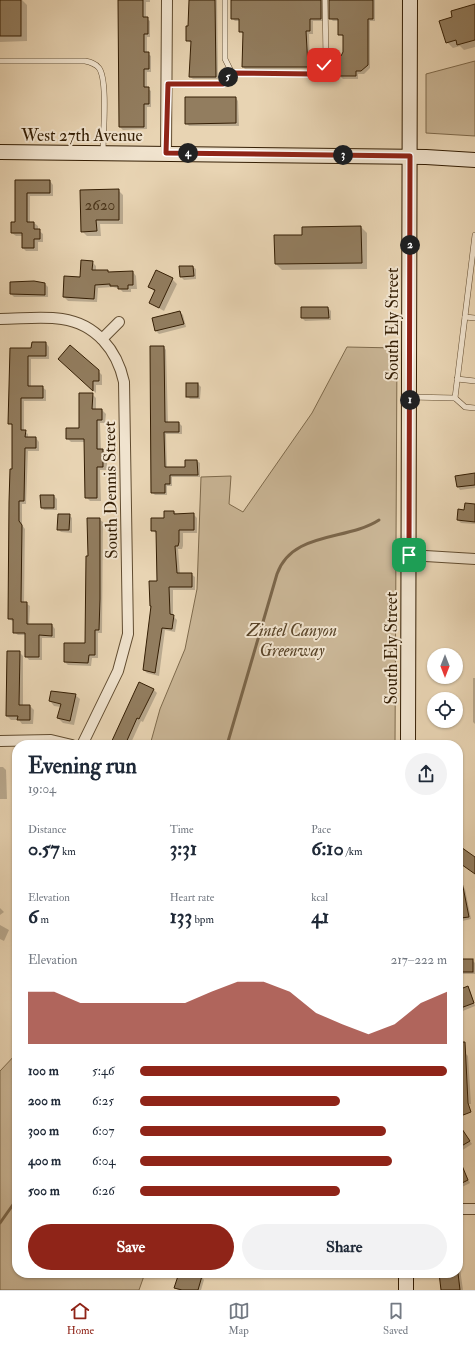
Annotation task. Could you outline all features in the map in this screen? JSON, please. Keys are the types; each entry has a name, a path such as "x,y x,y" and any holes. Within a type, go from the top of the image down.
{"street":[{"path":"166,153 168,84 167,0"},
{"name":"South Ely Street","path":"408,740 410,0"},
{"name":"West 27th Avenue","path":"0,152 410,156 475,160"},
{"name":"South Dennis Street","path":"0,319 61,319 76,323 91,330 116,354 124,382 128,634 118,671 84,740"},
{"path":"102,339 119,322"},
{"path":"409,555 475,559"},
{"path":"0,741 12,741"},
{"path":"463,1209 475,1209"},
{"path":"406,1278 406,1290"}],"lane":[{"path":"225,0 225,59 232,73"},
{"path":"232,73 314,74 322,69 326,59 326,0"},
{"path":"0,61 85,61 93,63 99,68 104,82 103,153"},
{"path":"168,84 223,84 232,73"},
{"path":"455,398 475,235"},
{"path":"465,317 475,318"},
{"path":"457,379 475,381"},
{"path":"410,397 455,398 465,407 475,408"}],"green space":[{"path":"475,61 475,136 426,133 426,74"},
{"name":"Zintel Canyon Greenway","path":"347,347 397,348 395,740 151,740 160,709 185,649 197,589 201,477 231,476 229,504 243,512 312,413"},
{"path":"12,1058 12,1278 143,1278 139,1290 0,1290 0,1071"}],"building":[{"path":"0,0 21,0 21,36 0,36"},
{"path":"118,0 143,0 143,17 148,17 148,34 144,34 144,52 149,52 149,69 144,69 144,87 149,87 149,104 144,104 144,127 119,127"},
{"path":"189,0 215,0 216,77 189,77 191,41 186,41 186,26 188,26"},
{"path":"231,0 321,0 321,19 310,19 310,31 306,31 308,67 242,67 243,32 239,32 239,19 231,19"},
{"path":"329,0 373,0 373,19 368,19 368,65 361,71 356,71 356,76 339,76 339,56 341,56 343,52 343,35 338,35 338,19 329,19"},
{"path":"475,4 475,40 457,45 456,40 446,43 439,21 452,17 451,11"},
{"path":"185,97 236,97 236,123 185,124"},
{"path":"15,180 50,180 50,193 27,193 27,222 34,222 34,229 40,229 40,239 34,239 34,248 22,248 22,233 11,233 11,222 15,222"},
{"path":"119,189 119,220 96,220 97,231 81,232 80,190"},
{"path":"361,226 362,263 275,264 274,235 302,235 302,227"},
{"path":"81,260 93,261 92,270 108,270 108,272 133,271 133,285 128,285 128,289 118,289 118,286 110,286 110,284 95,285 94,299 63,297 64,276 80,277"},
{"path":"179,266 193,266 194,276 180,277"},
{"path":"156,270 173,278 159,308 149,303 155,290 148,287"},
{"path":"34,281 45,283 45,295 10,294 10,282"},
{"path":"301,307 328,307 329,318 301,318"},
{"path":"180,311 184,324 155,331 152,318"},
{"path":"32,342 46,342 46,356 28,356 28,386 43,386 43,398 21,398 21,430 26,430 25,437 36,437 36,448 25,448 24,501 19,501 19,521 22,525 21,602 27,602 27,624 52,624 52,636 39,635 39,657 25,657 25,633 13,633 13,619 8,619 9,502 10,469 12,469 12,424 8,424 10,348 31,348"},
{"path":"70,345 99,370 99,381 93,381 93,391 58,359"},
{"path":"150,346 164,346 165,422 179,422 179,432 164,432 165,467 185,467 185,460 197,460 198,475 170,475 170,484 165,484 165,493 151,493"},
{"path":"186,383 198,383 198,397 186,397"},
{"path":"79,393 93,393 92,409 102,409 102,420 97,420 97,449 103,449 103,467 97,467 97,498 85,498 84,439 66,439 66,428 79,428"},
{"path":"475,473 475,485 457,487 455,476"},
{"path":"40,495 54,495 54,508 41,508"},
{"path":"465,503 475,504 475,522 457,520 458,509 464,510"},
{"path":"164,511 174,511 174,514 194,513 194,530 179,530 178,546 175,546 177,573 192,573 192,587 169,587 170,614 174,615 172,629 162,628 155,673 143,670 151,606 149,581 157,581 156,531 151,531 151,518 164,518"},
{"path":"58,514 70,514 69,530 57,530"},
{"path":"87,518 100,518 99,630 95,630 95,655 89,655 88,663 64,662 64,643 85,643 86,556 88,556"},
{"path":"7,651 20,651 19,705 30,705 30,720 17,720 18,716 6,716"},
{"path":"139,682 154,689 139,719 137,718 127,740 112,740"},
{"path":"51,691 76,694 70,721 57,718 61,704 49,701"},
{"path":"463,849 475,857 475,874 463,866"},
{"path":"463,887 469,917 463,918"},
{"path":"463,959 473,959 473,972 463,972"},
{"path":"468,986 474,1003 463,1007 463,988"},
{"path":"463,1042 465,1042 468,1103 471,1112 463,1115"},
{"path":"463,1130 470,1141 463,1145"},
{"path":"463,1168 468,1180 463,1182"},
{"path":"177,1278 201,1278 198,1290 182,1290 174,1288"},
{"path":"440,1278 459,1278 460,1290 441,1290"}],"waterway":[{"path":"228,740 277,574 284,560 295,550 307,544 366,527 379,520"},
{"path":"0,1223 12,1206"}],"route":[{"path":"324,65 322,69 314,74 232,73 223,84 168,84 166,153 410,156 409,555"}]}
